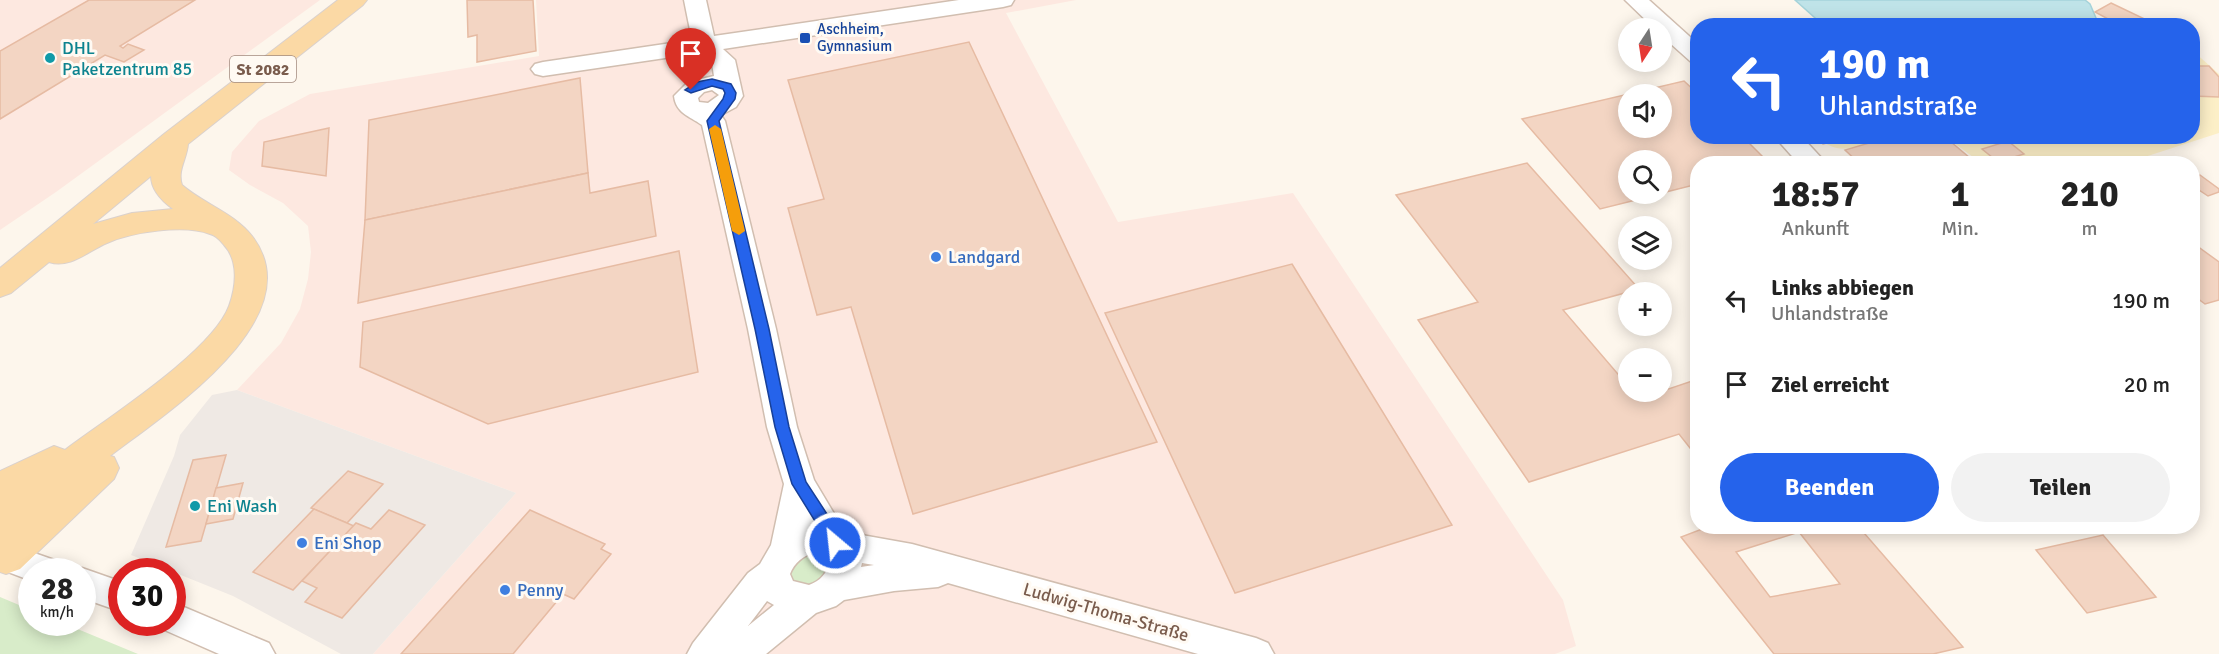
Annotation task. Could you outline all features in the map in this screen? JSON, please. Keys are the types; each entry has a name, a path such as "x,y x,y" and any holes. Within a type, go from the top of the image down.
{"main road":[{"name":"St 2082","path":"0,285 174,141 354,0"},
{"path":"2,546 168,407 188,379 230,332 241,313 248,295 252,274 247,255 235,236 170,193 165,181 167,165 176,152 174,141"},
{"path":"0,298 52,258 79,241 108,229 134,221 161,218 218,224"},
{"path":"0,489 36,472 84,444 137,404 188,379"}],"street":[{"path":"696,0 704,45 723,60 710,104"},
{"path":"543,69 1003,0"},
{"path":"1636,0 1690,49"},
{"path":"704,45 689,68 710,104 762,329 782,427 800,484 834,543 846,558 847,565 837,586 823,596 807,600 790,597 778,587 780,562 800,484"},
{"path":"1794,144 1807,156"},
{"path":"705,654 760,584 807,538 834,543"},
{"name":"Ludwig-Thoma-Straße","path":"834,543 873,548 920,559 955,571 1256,654"},
{"path":"2,546 23,558"},
{"name":"Ludwig-Thoma-Straße","path":"837,586 894,576 955,571"},
{"path":"743,654 754,642 807,600"},
{"path":"186,623 257,654"}],"shaded area":[{"name":"DHL Paketzentrum 85","path":"0,0 320,0 56,192 0,230"},
{"path":"536,0 1076,0 1006,13 1118,222 1293,193 1563,600 1576,646 1555,654 373,654 516,493 237,390 281,343 300,309 308,279 311,252 308,226 283,203 250,185 229,170 232,152 259,121 310,94 539,56"},
{"path":"237,390 516,493 373,654 341,654 233,596 186,577 186,558 138,558 131,555 174,456 180,435 212,395"}],"green space":[{"path":"816,552 827,557 827,576 810,584 794,582 791,568 800,556"},
{"path":"0,597 18,605 18,636 94,636 138,654 0,654"}],"sand":[{"path":"2200,57 2219,74 2219,133 2200,139"},
{"path":"1826,144 1866,144 1843,149"},
{"path":"1955,144 2185,144 2148,156 1972,156"}],"water":[{"path":"1795,0 2085,0 2090,4 2096,18 1815,18"}],"building":[{"name":"DHL Paketzentrum 85","path":"89,0 195,0 120,46 123,48 128,44 144,50 124,62 105,55 0,119 0,51"},
{"path":"467,0 533,0 536,51 477,62 477,35 468,37"},
{"path":"2111,3 2143,18 2106,18 2095,12"},
{"name":"Landgard","path":"969,42 1157,442 913,514 851,307 817,315 788,208 824,199 788,80"},
{"path":"2200,66 2209,66 2219,77 2219,97 2200,96"},
{"path":"580,78 588,173 365,220 369,120"},
{"path":"1684,81 1690,87 1690,144 1750,144 1762,156 1690,156 1690,186 1672,190 1672,150 1618,150 1618,204 1620,204 1600,209 1522,119 1618,96 1618,138 1672,138 1671,84"},
{"path":"329,128 326,176 262,166 264,142"},
{"path":"1866,144 1953,144 1968,156 1851,156 1845,150"},
{"path":"1998,144 2012,144 2024,154 1991,156 1982,149"},
{"path":"1527,163 1618,265 1618,270 1622,270 1633,282 1618,282 1618,295 1563,310 1618,374 1618,402 1672,402 1672,388 1690,382 1690,448 1679,434 1529,482 1418,320 1478,302 1396,195"},
{"path":"588,173 590,193 648,181 656,236 358,303 365,220"},
{"path":"2200,175 2219,189 2219,192 2208,196 2200,191"},
{"path":"2200,248 2219,262 2219,300 2205,304 2200,300"},
{"path":"679,251 698,372 488,424 360,367 363,322"},
{"path":"1292,264 1452,525 1235,593 1105,313"},
{"name":"Eni Wash","path":"226,455 201,541 166,547 193,460"},
{"path":"348,471 383,484 347,523 311,508"},
{"path":"243,483 233,519 206,524 216,488"},
{"path":"314,509 354,526 293,590 253,572"},
{"path":"389,510 425,525 342,618 305,602 317,588 302,581 356,523 371,529"},
{"path":"530,510 605,544 601,549 611,554 574,599 563,594 513,654 401,654"},
{"path":"1690,534 1793,534 1736,552 1770,597 1840,584 1801,534 1865,534 1963,647 1933,654 1774,654 1681,537"},
{"path":"2103,535 2156,597 2087,613 2036,550"}],"slow traffic":[{"path":"715,129 739,231"}],"place":[{"name":"Aschheim, Gymnasium","path":"805,38"},
{"name":"DHL Paketzentrum 85","path":"50,58"},
{"name":"Landgard","path":"936,257"},
{"name":"Eni Wash","path":"195,506"},
{"name":"Eni Shop","path":"302,543"},
{"name":"Penny","path":"505,590"}],"route":[{"path":"691,90 701,84 718,83 727,87 730,93 729,99 713,121 762,329 782,427 800,484 822,519 830,540 835,543"}]}
